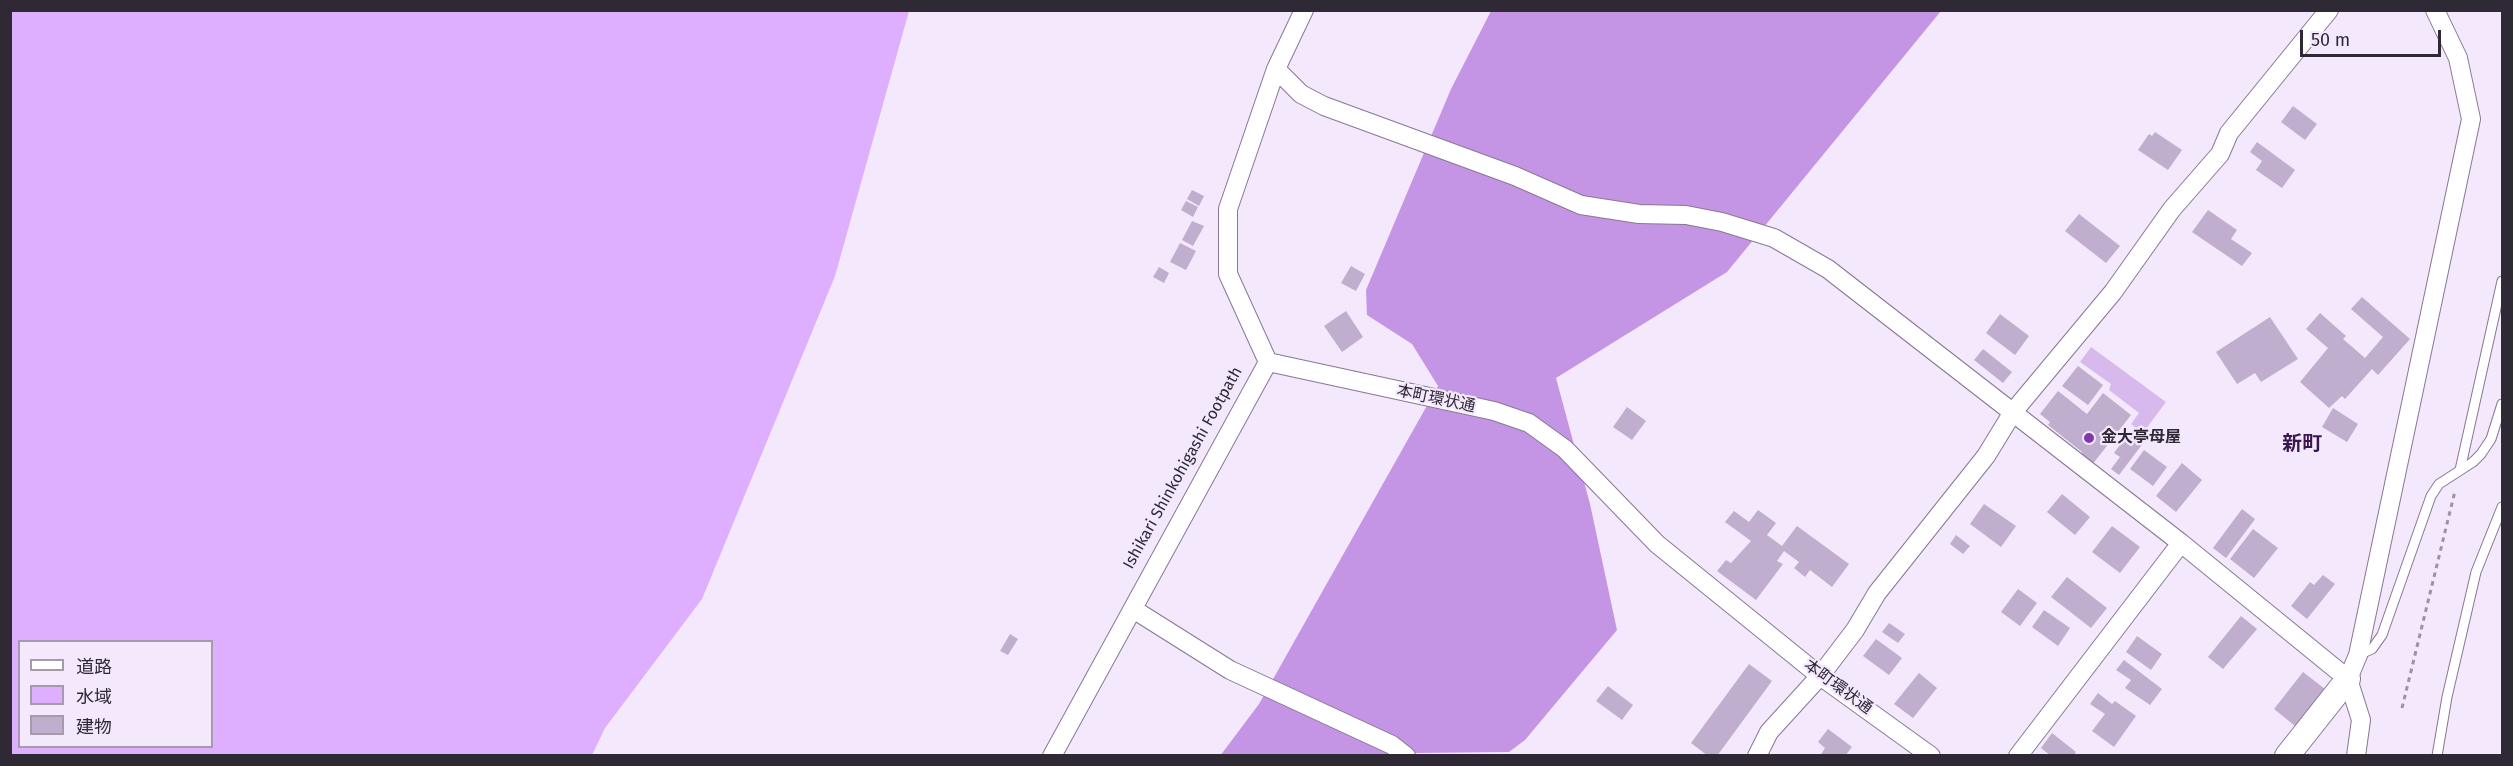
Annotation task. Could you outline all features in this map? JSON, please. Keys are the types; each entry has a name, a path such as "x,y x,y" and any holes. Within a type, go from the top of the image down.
{"main road":[{"path":"2287,756 2348,679"}],"street":[{"path":"1052,756 1268,362 1228,274 1228,208 1276,69 1304,10"},
{"path":"1757,756 1769,732 1820,676 1855,630 1883,586 1986,456 2013,412 2113,292 2172,209 2220,154 2229,133 2329,10"},
{"path":"2348,679 2358,655 2471,120 2458,58 2435,10"},
{"path":"1276,69 1301,94 1324,106 1515,176 1581,205 1639,214 1686,215 1722,222 1774,238 1828,269 2181,543 2348,679 2361,720 2356,756"},
{"name":"本町環状通","path":"1268,362 1494,411 1529,423 1565,449 1657,544 1820,676 1931,756"},
{"path":"2018,756 2181,543"},
{"path":"1133,609 1230,670 1392,745 1406,756"}],"lane":[{"path":"2460,470 2502,281"},
{"path":"2358,655 2372,649 2382,635 2431,496 2439,484 2481,454 2491,439 2502,404"},
{"path":"2437,756 2447,697 2476,572 2502,507"}],"path":[{"path":"2402,708 2460,470"}],"shaded area":[{"path":"1491,11 1941,11 1727,272 1556,378 1590,504 1617,630 1525,740 1509,752 1416,753 1414,756 1220,756 1259,704 1438,386 1412,344 1367,315 1366,290 1451,89"},
{"path":"2091,347 2166,402 2143,433 2131,424 2139,413 2109,390 2111,384 2080,362"}],"water":[{"path":"10,11 909,11 835,276 702,599 605,728 592,755 11,755"}],"building":[{"path":"2293,106 2317,124 2305,140 2281,122"},
{"path":"2155,132 2182,150 2168,170 2138,150 2149,134 2152,136"},
{"path":"2257,142 2295,170 2282,188 2256,170 2262,161 2250,152"},
{"path":"1192,190 1204,196 1199,206 1187,199"},
{"path":"1186,201 1198,207 1193,217 1181,210"},
{"path":"2208,210 2237,230 2231,239 2252,253 2242,266 2192,232"},
{"path":"2079,214 2120,246 2106,263 2065,231"},
{"path":"1192,221 1204,226 1193,246 1182,240"},
{"path":"1180,243 1196,251 1186,270 1170,262"},
{"path":"1351,266 1365,274 1356,291 1341,283"},
{"path":"1159,267 1169,273 1164,283 1153,277"},
{"path":"2362,297 2410,339 2378,375 2372,369 2345,399 2342,396 2329,408 2300,382 2328,348 2306,329 2320,313 2346,336 2343,339 2365,358 2383,337 2351,309"},
{"path":"1346,311 1363,337 1342,352 1324,326"},
{"path":"2000,314 2029,336 2015,355 1986,333"},
{"path":"2270,317 2298,359 2261,382 2255,373 2237,384 2216,352"},
{"path":"1983,349 2012,372 2003,383 1974,360"},
{"path":"2078,366 2103,385 2088,405 2062,386"},
{"name":"金大亭母屋","path":"2058,391 2087,414 2103,393 2131,415 2092,465 2080,455 2082,452 2048,425 2050,422 2040,414"},
{"path":"1627,407 1646,421 1632,440 1613,427"},
{"path":"2333,408 2358,424 2347,442 2322,427"},
{"path":"2130,431 2144,442 2119,475 2111,469 2120,457 2114,453"},
{"path":"2144,450 2167,467 2153,486 2130,469"},
{"path":"2182,463 2202,480 2176,512 2156,496"},
{"path":"2062,494 2090,517 2075,535 2047,512"},
{"path":"1984,504 2016,526 2001,547 1970,524"},
{"path":"2242,509 2255,519 2226,558 2213,548"},
{"path":"1758,510 1776,523 1767,535 1782,546 1797,526 1849,564 1832,587 1810,570 1805,577 1794,568 1799,562 1784,551 1777,561 1783,564 1756,600 1717,571 1726,560 1731,563 1751,541 1725,522 1734,511 1749,522"},
{"path":"2112,526 2140,547 2120,573 2092,552"},
{"path":"2253,529 2278,548 2254,578 2230,559"},
{"path":"1956,535 1970,546 1963,554 1950,544"},
{"path":"2323,575 2335,584 2307,619 2291,606 2310,582 2314,585"},
{"path":"2067,577 2107,608 2091,628 2051,597"},
{"path":"2018,589 2037,603 2020,626 2001,612"},
{"path":"2044,610 2070,628 2058,646 2032,627"},
{"path":"2241,616 2257,629 2223,669 2208,657"},
{"path":"1889,623 1905,634 1898,643 1882,632"},
{"path":"1010,634 1018,639 1008,655 1000,651"},
{"path":"2137,636 2162,654 2151,670 2126,652"},
{"path":"1876,639 1902,658 1889,675 1863,656"},
{"path":"2124,660 2162,689 2150,705 2125,688 2131,680 2116,670"},
{"path":"1749,664 1772,681 1717,756 1708,756 1691,743"},
{"path":"2303,672 2325,689 2295,726 2274,709"},
{"path":"1919,673 1937,688 1913,718 1894,704"},
{"path":"1608,686 1633,705 1622,720 1596,701"},
{"path":"2098,693 2112,704 2115,701 2136,716 2114,747 2092,731 2105,714 2090,704"},
{"path":"1828,729 1852,747 1845,756 1820,756 1825,748 1818,742"},
{"path":"2052,733 2076,752 2073,756 2051,756 2041,748"}],"place":[{"name":"金大亭母屋","path":"2089,438"}],"district":[{"name":"新町","path":"2302,444"}]}
